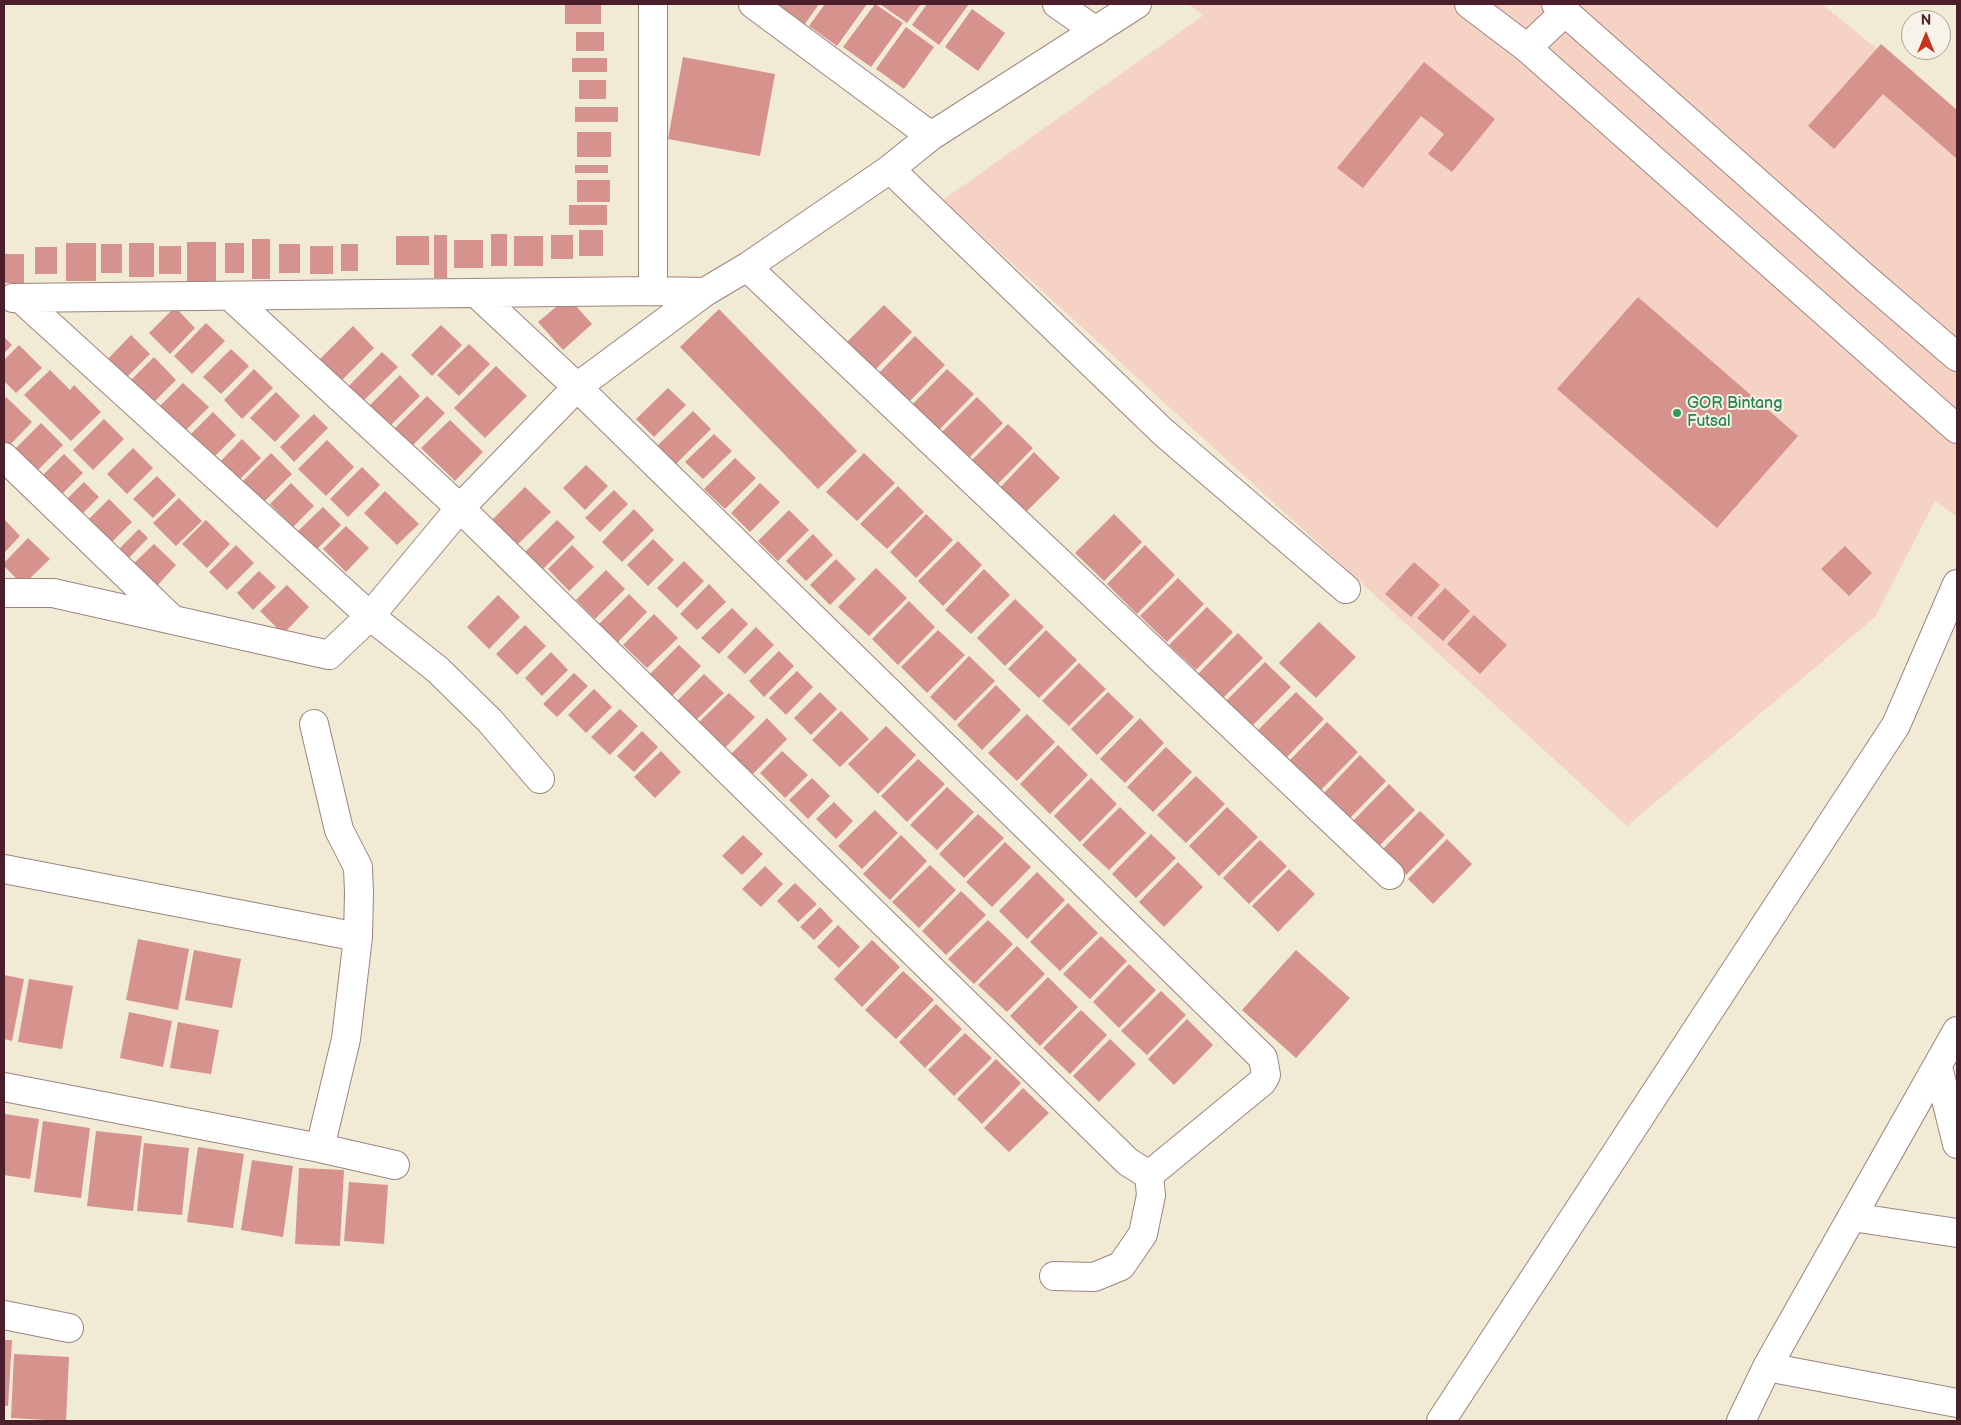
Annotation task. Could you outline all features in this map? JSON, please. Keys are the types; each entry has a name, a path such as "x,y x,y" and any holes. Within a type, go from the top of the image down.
{"street":[{"path":"653,4 653,291"},
{"path":"752,4 931,136"},
{"path":"1057,4 1096,31"},
{"path":"4,593 52,594 329,655 370,616 460,508 578,387 705,292 747,267 890,169 931,136 1137,4"},
{"path":"1469,4 1528,48 1957,429"},
{"path":"1528,48 1561,7 1957,357"},
{"path":"890,169 1163,432 1346,590"},
{"path":"747,267 1390,876"},
{"path":"12,298 705,292"},
{"path":"476,293 578,387 1263,1058 1266,1075 1262,1082 1149,1175"},
{"path":"230,296 460,508 1128,1162 1149,1175"},
{"path":"12,298 370,616 438,670 490,721 540,779"},
{"path":"4,457 173,620"},
{"path":"1441,1421 1896,725 1957,584"},
{"path":"314,724 339,830 358,868 358,937 346,1039 320,1148"},
{"path":"4,869 358,937"},
{"path":"1741,1421 1767,1367 1957,1031"},
{"path":"1938,1067 1957,1144"},
{"path":"4,1087 320,1148 395,1165"},
{"path":"1054,1276 1094,1277 1121,1266 1143,1234 1151,1195 1149,1175"},
{"path":"1852,1216 1957,1234"},
{"path":"4,1314 69,1328"},
{"path":"1767,1367 1957,1403"}],"shaded area":[{"path":"1188,4 1822,4 1957,114 1957,517 1935,501 1875,617 1627,826 943,200 1204,15"}],"building":[{"path":"565,4 601,4 601,24 565,24"},
{"path":"776,4 819,4 805,24"},
{"path":"825,4 867,4 837,46 809,26"},
{"path":"875,4 903,23 871,67 843,47"},
{"path":"880,4 921,4 907,23"},
{"path":"927,4 969,4 939,45 912,25"},
{"path":"972,9 1005,33 978,71 945,47"},
{"path":"906,27 934,47 904,89 876,69"},
{"path":"576,32 604,32 604,51 576,51"},
{"path":"1881,44 1957,110 1957,159 1883,94 1834,149 1808,126"},
{"path":"683,57 775,74 760,156 668,139"},
{"path":"572,58 607,58 607,72 572,72"},
{"path":"1424,62 1495,119 1452,172 1428,154 1444,134 1421,116 1363,188 1337,168"},
{"path":"579,80 606,80 606,99 579,99"},
{"path":"575,107 618,107 618,122 575,122"},
{"path":"577,132 611,132 611,157 577,157"},
{"path":"575,165 608,165 608,173 575,173"},
{"path":"577,180 610,180 610,202 577,202"},
{"path":"569,205 607,205 607,225 569,225"},
{"path":"579,230 603,230 603,256 579,256"},
{"path":"491,234 507,234 507,266 491,266"},
{"path":"434,235 447,235 447,278 434,278"},
{"path":"551,235 573,235 573,259 551,259"},
{"path":"396,236 429,236 429,265 396,265"},
{"path":"514,236 543,236 543,266 514,266"},
{"path":"252,239 270,239 270,279 252,279"},
{"path":"454,240 483,240 483,268 454,268"},
{"path":"187,242 216,242 216,281 187,281"},
{"path":"66,243 96,243 96,281 66,281"},
{"path":"129,243 154,243 154,277 129,277"},
{"path":"225,243 244,243 244,273 225,273"},
{"path":"101,244 122,244 122,273 101,273"},
{"path":"279,244 300,244 300,273 279,273"},
{"path":"341,244 358,244 358,271 341,271"},
{"path":"159,246 181,246 181,274 159,274"},
{"path":"310,246 333,246 333,274 310,274"},
{"path":"35,247 57,247 57,274 35,274"},
{"path":"4,254 24,254 24,283 4,283"},
{"path":"568,297 592,324 563,350 538,322"},
{"name":"GOR Bintang Futsal","path":"1638,297 1798,436 1717,528 1557,389"},
{"path":"884,305 912,332 873,372 845,344"},
{"path":"175,307 195,328 170,354 149,333"},
{"path":"719,309 857,451 818,489 680,347"},
{"path":"206,323 225,341 192,374 174,356"},
{"path":"441,325 462,345 432,376 411,355"},
{"path":"353,326 374,348 337,385 315,364"},
{"path":"131,335 150,354 122,382 103,364"},
{"path":"915,336 945,365 907,404 877,375"},
{"path":"4,337 12,345 4,353"},
{"path":"469,344 490,364 459,396 437,375"},
{"path":"19,345 42,368 16,393 4,381 4,360"},
{"path":"231,349 249,366 221,394 203,377"},
{"path":"382,352 398,367 359,405 344,391"},
{"path":"154,357 176,380 152,404 129,382"},
{"path":"496,366 527,396 485,438 454,408"},
{"path":"254,369 273,388 242,419 224,400"},
{"path":"947,369 974,394 937,432 910,407"},
{"path":"50,370 70,390 74,385 101,412 71,441 24,395"},
{"path":"400,375 420,396 386,430 366,409"},
{"path":"183,383 209,407 182,434 157,409"},
{"path":"668,388 686,405 654,437 636,419"},
{"path":"276,392 300,416 275,442 250,418"},
{"path":"427,396 445,413 408,450 390,433"},
{"path":"6,397 32,422 7,448 4,445 4,399"},
{"path":"977,397 1003,423 966,461 939,435"},
{"path":"693,411 711,429 675,465 656,447"},
{"path":"213,412 236,435 209,462 186,439"},
{"path":"314,414 328,428 294,462 280,447"},
{"path":"104,419 124,439 93,470 73,450"},
{"path":"450,420 483,452 455,481 421,448"},
{"path":"41,423 63,445 32,476 10,454"},
{"path":"1008,424 1033,448 993,489 968,464"},
{"path":"714,434 732,451 703,479 685,462"},
{"path":"242,439 261,458 236,483 217,465"},
{"path":"327,440 354,467 326,496 298,469"},
{"path":"133,448 153,468 127,494 107,474"},
{"path":"1034,452 1060,478 1021,517 995,493"},
{"path":"271,453 292,474 259,507 238,486"},
{"path":"864,453 895,483 857,521 826,492"},
{"path":"64,454 83,473 54,502 35,483"},
{"path":"735,458 756,478 725,509 704,489"},
{"path":"586,465 608,486 585,510 563,488"},
{"path":"362,467 380,485 348,517 330,499"},
{"path":"157,476 176,495 153,518 133,499"},
{"path":"84,482 99,497 74,522 59,507"},
{"path":"291,483 314,506 293,527 270,504"},
{"path":"760,483 780,502 750,532 731,513"},
{"path":"898,486 924,512 887,549 860,524"},
{"path":"525,487 551,512 517,545 492,520"},
{"path":"614,490 628,504 600,532 585,518"},
{"path":"385,491 419,524 397,545 364,513"},
{"path":"179,498 202,521 176,546 153,523"},
{"path":"109,499 132,522 109,545 86,522"},
{"path":"323,507 341,525 315,551 296,533"},
{"path":"634,509 654,530 622,562 602,542"},
{"path":"789,510 809,530 778,561 758,541"},
{"path":"926,514 953,540 916,578 890,552"},
{"path":"1114,514 1142,542 1104,581 1075,553"},
{"path":"4,519 20,536 4,553"},
{"path":"206,520 230,544 207,568 182,544"},
{"path":"557,520 575,537 540,572 522,555"},
{"path":"346,526 369,548 346,572 323,549"},
{"path":"139,529 148,538 124,563 115,553"},
{"path":"813,534 833,555 806,581 786,561"},
{"path":"28,538 50,559 23,585 4,566 4,563"},
{"path":"653,539 674,560 648,586 627,565"},
{"path":"958,541 982,565 943,606 918,581"},
{"path":"154,544 176,565 156,587 133,564"},
{"path":"236,545 254,563 227,590 209,572"},
{"path":"572,545 594,567 569,591 548,569"},
{"path":"1145,545 1175,575 1137,614 1107,584"},
{"path":"1845,546 1872,573 1849,596 1821,569"},
{"path":"836,559 856,579 830,605 810,585"},
{"path":"684,561 704,581 677,608 657,588"},
{"path":"1414,562 1440,585 1411,617 1385,594"},
{"path":"876,568 907,598 869,636 838,607"},
{"path":"984,569 1010,595 971,634 945,610"},
{"path":"606,570 625,589 595,619 576,600"},
{"path":"259,571 276,587 253,610 237,593"},
{"path":"1178,578 1204,604 1167,642 1140,616"},
{"path":"709,584 726,602 697,630 680,614"},
{"path":"287,585 309,607 283,634 260,611"},
{"path":"1445,588 1470,611 1443,641 1417,618"},
{"path":"629,594 647,612 618,642 599,624"},
{"path":"498,595 520,617 489,649 467,627"},
{"path":"1015,599 1044,627 1005,666 977,638"},
{"path":"909,601 935,627 898,665 872,639"},
{"path":"1207,607 1233,632 1196,670 1169,645"},
{"path":"732,608 748,624 719,654 701,638"},
{"path":"654,614 678,638 647,668 623,645"},
{"path":"1474,615 1507,645 1480,674 1447,644"},
{"path":"1319,622 1356,657 1316,698 1279,663"},
{"path":"525,625 546,646 517,675 496,654"},
{"path":"756,627 774,645 745,674 727,657"},
{"path":"938,630 965,655 927,693 901,667"},
{"path":"1046,630 1077,660 1039,698 1008,669"},
{"path":"1238,633 1263,658 1223,698 1198,674"},
{"path":"679,645 701,666 672,696 650,674"},
{"path":"779,651 794,666 764,697 749,681"},
{"path":"551,652 568,670 542,696 525,678"},
{"path":"969,656 995,681 955,721 930,697"},
{"path":"1265,662 1291,687 1251,727 1225,702"},
{"path":"1079,663 1106,689 1069,726 1042,701"},
{"path":"797,671 813,687 786,715 769,698"},
{"path":"574,673 588,686 557,717 543,704"},
{"path":"704,674 724,693 696,720 677,701"},
{"path":"996,685 1021,710 982,750 957,725"},
{"path":"594,689 612,707 586,733 568,715"},
{"path":"820,692 837,709 811,735 794,718"},
{"path":"1108,692 1134,717 1097,755 1071,729"},
{"path":"1296,692 1324,719 1286,758 1258,730"},
{"path":"729,693 755,717 725,748 699,722"},
{"path":"620,709 638,726 610,755 591,737"},
{"path":"841,711 869,739 840,767 812,740"},
{"path":"1027,714 1055,742 1017,781 988,753"},
{"path":"767,718 787,739 752,775 731,754"},
{"path":"1140,718 1164,743 1125,783 1100,759"},
{"path":"1327,722 1358,752 1320,791 1289,761"},
{"path":"886,726 916,755 878,794 848,764"},
{"path":"642,731 658,747 634,772 617,756"},
{"path":"1058,745 1088,775 1050,814 1020,784"},
{"path":"1166,747 1192,772 1153,812 1127,787"},
{"path":"661,751 681,772 655,798 634,777"},
{"path":"782,751 808,775 785,798 760,773"},
{"path":"1360,755 1386,781 1349,819 1323,794"},
{"path":"918,759 945,784 907,822 881,796"},
{"path":"1196,776 1225,804 1186,843 1157,815"},
{"path":"812,778 830,796 808,819 789,800"},
{"path":"1091,778 1117,804 1080,842 1054,816"},
{"path":"1389,784 1415,810 1378,847 1352,822"},
{"path":"947,787 974,812 937,850 910,825"},
{"path":"834,802 853,821 836,839 816,819"},
{"path":"1120,807 1146,833 1109,870 1082,845"},
{"path":"1227,807 1258,837 1219,876 1189,846"},
{"path":"875,810 898,833 862,869 838,846"},
{"path":"1420,811 1445,835 1406,875 1381,851"},
{"path":"978,814 1004,838 964,878 939,854"},
{"path":"1151,834 1176,858 1136,898 1112,874"},
{"path":"743,835 763,854 742,875 722,856"},
{"path":"901,835 927,861 890,900 863,874"},
{"path":"1447,839 1472,864 1433,904 1408,879"},
{"path":"1260,840 1287,866 1249,904 1223,878"},
{"path":"1005,842 1031,867 992,907 966,882"},
{"path":"1178,862 1203,887 1164,927 1139,902"},
{"path":"930,865 956,890 919,928 892,902"},
{"path":"765,866 783,884 761,907 742,889"},
{"path":"1289,869 1315,894 1278,932 1252,906"},
{"path":"1037,872 1065,900 1027,939 999,911"},
{"path":"795,883 817,904 798,922 777,901"},
{"path":"961,891 986,915 946,955 922,931"},
{"path":"1068,903 1098,933 1060,971 1030,942"},
{"path":"820,907 833,921 814,940 800,927"},
{"path":"988,920 1013,944 974,984 948,959"},
{"path":"838,925 860,947 839,968 817,947"},
{"path":"1101,936 1127,961 1090,999 1063,974"},
{"path":"138,939 189,949 178,1010 126,1000"},
{"path":"872,940 900,967 862,1007 834,979"},
{"path":"1017,946 1045,974 1007,1012 978,985"},
{"path":"194,950 241,959 232,1008 185,1000"},
{"path":"1296,950 1350,998 1296,1058 1242,1010"},
{"path":"1129,964 1156,990 1119,1028 1093,1002"},
{"path":"903,971 934,1000 896,1039 865,1010"},
{"path":"4,975 24,979 12,1041 4,1039"},
{"path":"1048,977 1078,1007 1040,1046 1010,1016"},
{"path":"29,979 73,986 62,1049 18,1042"},
{"path":"1161,991 1186,1015 1147,1055 1121,1031"},
{"path":"936,1004 962,1029 925,1068 899,1042"},
{"path":"1081,1010 1107,1035 1070,1074 1043,1048"},
{"path":"129,1012 172,1021 163,1067 120,1058"},
{"path":"1187,1019 1213,1045 1174,1085 1148,1059"},
{"path":"178,1022 219,1030 211,1074 170,1068"},
{"path":"965,1033 992,1058 954,1096 928,1070"},
{"path":"1110,1039 1136,1064 1099,1102 1073,1076"},
{"path":"996,1059 1021,1083 982,1124 957,1099"},
{"path":"1023,1088 1049,1113 1009,1152 984,1128"},
{"path":"4,1114 39,1119 30,1179 4,1175"},
{"path":"43,1121 90,1128 81,1198 34,1192"},
{"path":"96,1131 142,1136 133,1211 87,1206"},
{"path":"144,1143 189,1148 182,1215 137,1211"},
{"path":"198,1147 244,1154 233,1228 187,1222"},
{"path":"252,1160 293,1166 283,1237 241,1230"},
{"path":"299,1168 344,1170 340,1246 295,1244"},
{"path":"349,1182 388,1185 384,1244 344,1241"},
{"path":"4,1340 12,1340 8,1406 4,1406"},
{"path":"14,1354 69,1357 66,1421 11,1418"}],"place":[{"name":"GOR Bintang Futsal","path":"1677,413"}]}
